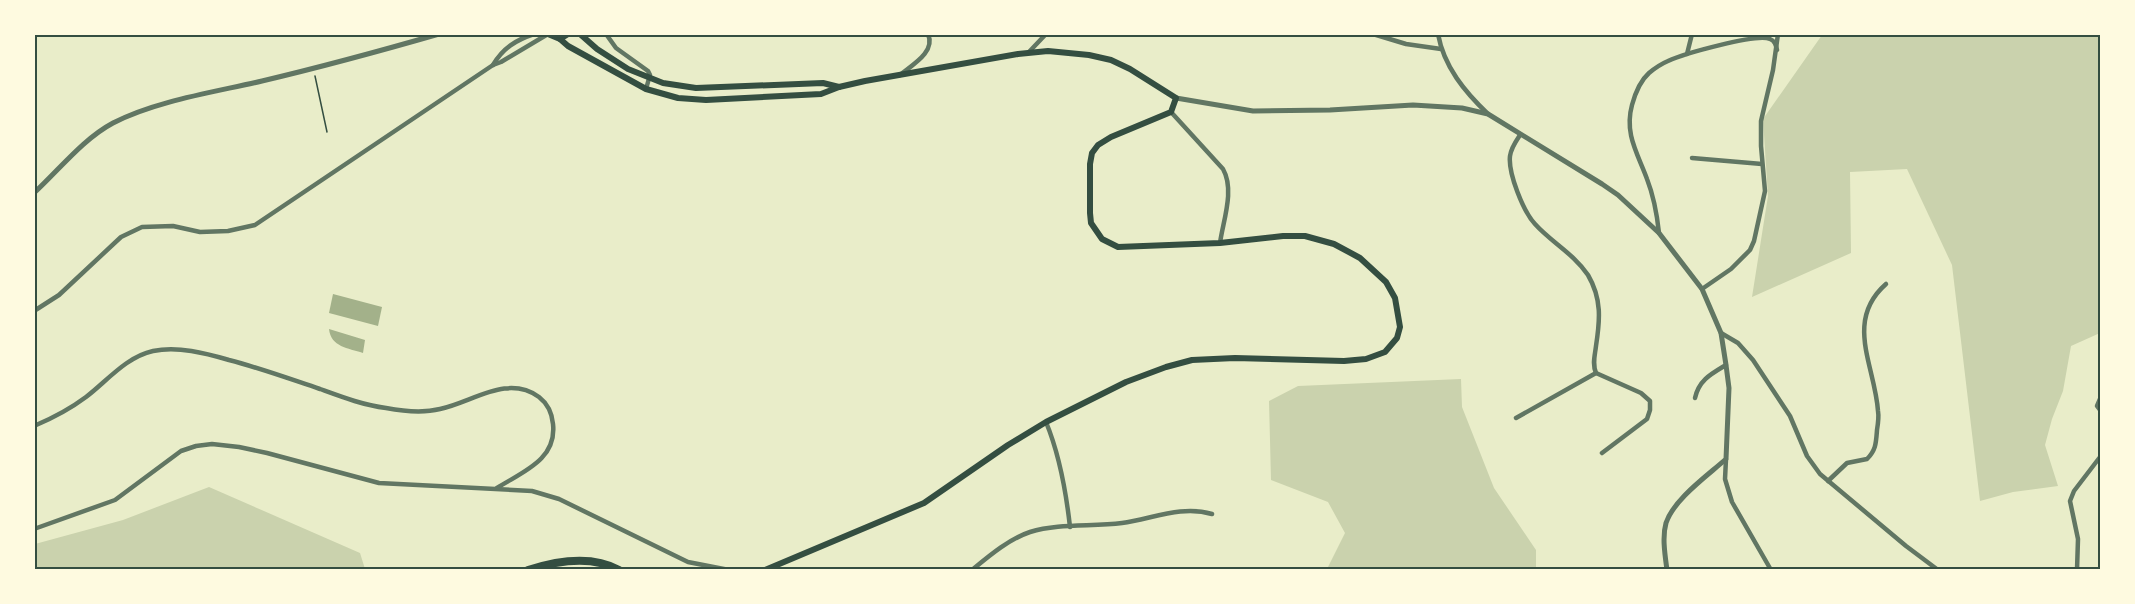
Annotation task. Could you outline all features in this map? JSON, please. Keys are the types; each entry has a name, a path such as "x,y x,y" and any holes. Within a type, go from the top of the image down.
{"highway":[{"path":"528,570 558,562 582,562 601,564 619,570"}],"main road":[{"path":"548,34 646,89 678,98 706,100 821,94 839,87 1028,52 1064,52 1111,60 1130,69 1176,98 1171,112 1111,137 1098,145 1092,153 1090,164 1091,223 1102,239 1118,247 1220,243 1283,236 1305,236 1334,244 1360,258 1386,282 1395,298 1401,327 1397,338 1385,352 1366,359 1344,361 1235,358 1192,360 1126,382 1046,422 1008,445 924,503 765,570"},
{"path":"560,39 568,34"},
{"path":"580,34 612,60 649,79 686,87 824,83 839,87"}],"street":[{"path":"34,193 92,137 112,124 138,112 314,69 439,34"},
{"path":"493,65 508,46 534,34"},
{"path":"34,311 59,295 121,237 142,227 173,226 200,232 228,231 255,225 493,65 548,34"},
{"path":"606,34 610,43 648,71 649,79 646,89"},
{"path":"898,77 927,52 930,45 927,34"},
{"path":"1028,52 1046,34"},
{"path":"1373,34 1406,44 1441,49"},
{"path":"1438,34 1441,49 1461,86 1488,114 1618,195 1659,233 1702,289 1721,333 1726,365 1729,397 1725,479 1732,502 1771,570"},
{"path":"1687,54 1692,34"},
{"path":"1744,40 1750,34"},
{"path":"1702,289 1731,269 1750,250 1754,241 1766,191 1762,164 1761,122 1779,34"},
{"path":"1659,233 1653,196 1630,135 1629,116 1636,93 1646,75 1667,61 1744,40 1769,38 1774,41 1777,50"},
{"path":"1176,98 1253,111 1434,105 1488,114"},
{"path":"1171,112 1228,178 1220,243"},
{"path":"1520,135 1510,157 1517,191 1534,224 1581,265 1599,299 1601,312 1594,364 1596,373"},
{"path":"1692,158 1762,164"},
{"path":"1828,481 1847,463 1867,459 1876,448 1879,411 1866,349 1864,322 1875,294 1886,284"},
{"path":"1721,333 1738,343 1753,360 1795,425 1807,456 1820,474 1938,570"},
{"path":"34,426 63,413 139,356 154,351 201,352 254,367 362,404 388,409 437,410 505,387 517,387 531,392 544,401 550,410 554,432 552,444 539,462 497,488"},
{"path":"1695,398 1697,388 1702,381 1726,365"},
{"path":"1515,418 1596,373"},
{"path":"1596,373 1641,393 1651,406 1647,419 1602,453"},
{"path":"2100,399 2097,406 2100,410"},
{"path":"1046,422 1060,465 1070,527"},
{"path":"34,529 115,500 181,451 212,444 239,447 379,483 532,491 559,499 688,562 729,570"},
{"path":"2077,570 2078,539 2070,501 2074,491 2100,457"},
{"path":"1667,570 1665,525 1670,514 1678,502 1726,459"},
{"path":"972,570 1010,542 1030,532 1125,523 1188,510 1212,514"}],"path":[{"path":"314,69 327,132"}],"shaded area":[{"path":"1822,35 2100,35 2100,333 2071,346 2063,391 2045,445 2058,486 2013,492 1980,501 1952,265 1907,169 1850,172 1851,253 1752,297 1768,196 1763,119"},
{"path":"333,294 382,307 378,326 329,313"},
{"path":"329,329 365,340 363,353 337,343 330,335"},
{"path":"1461,379 1462,407 1494,488 1536,550 1536,569 1324,569 1328,567 1345,533 1328,502 1271,480 1269,401 1298,386"},
{"path":"209,487 360,553 365,569 35,569 35,544 123,520"}]}
